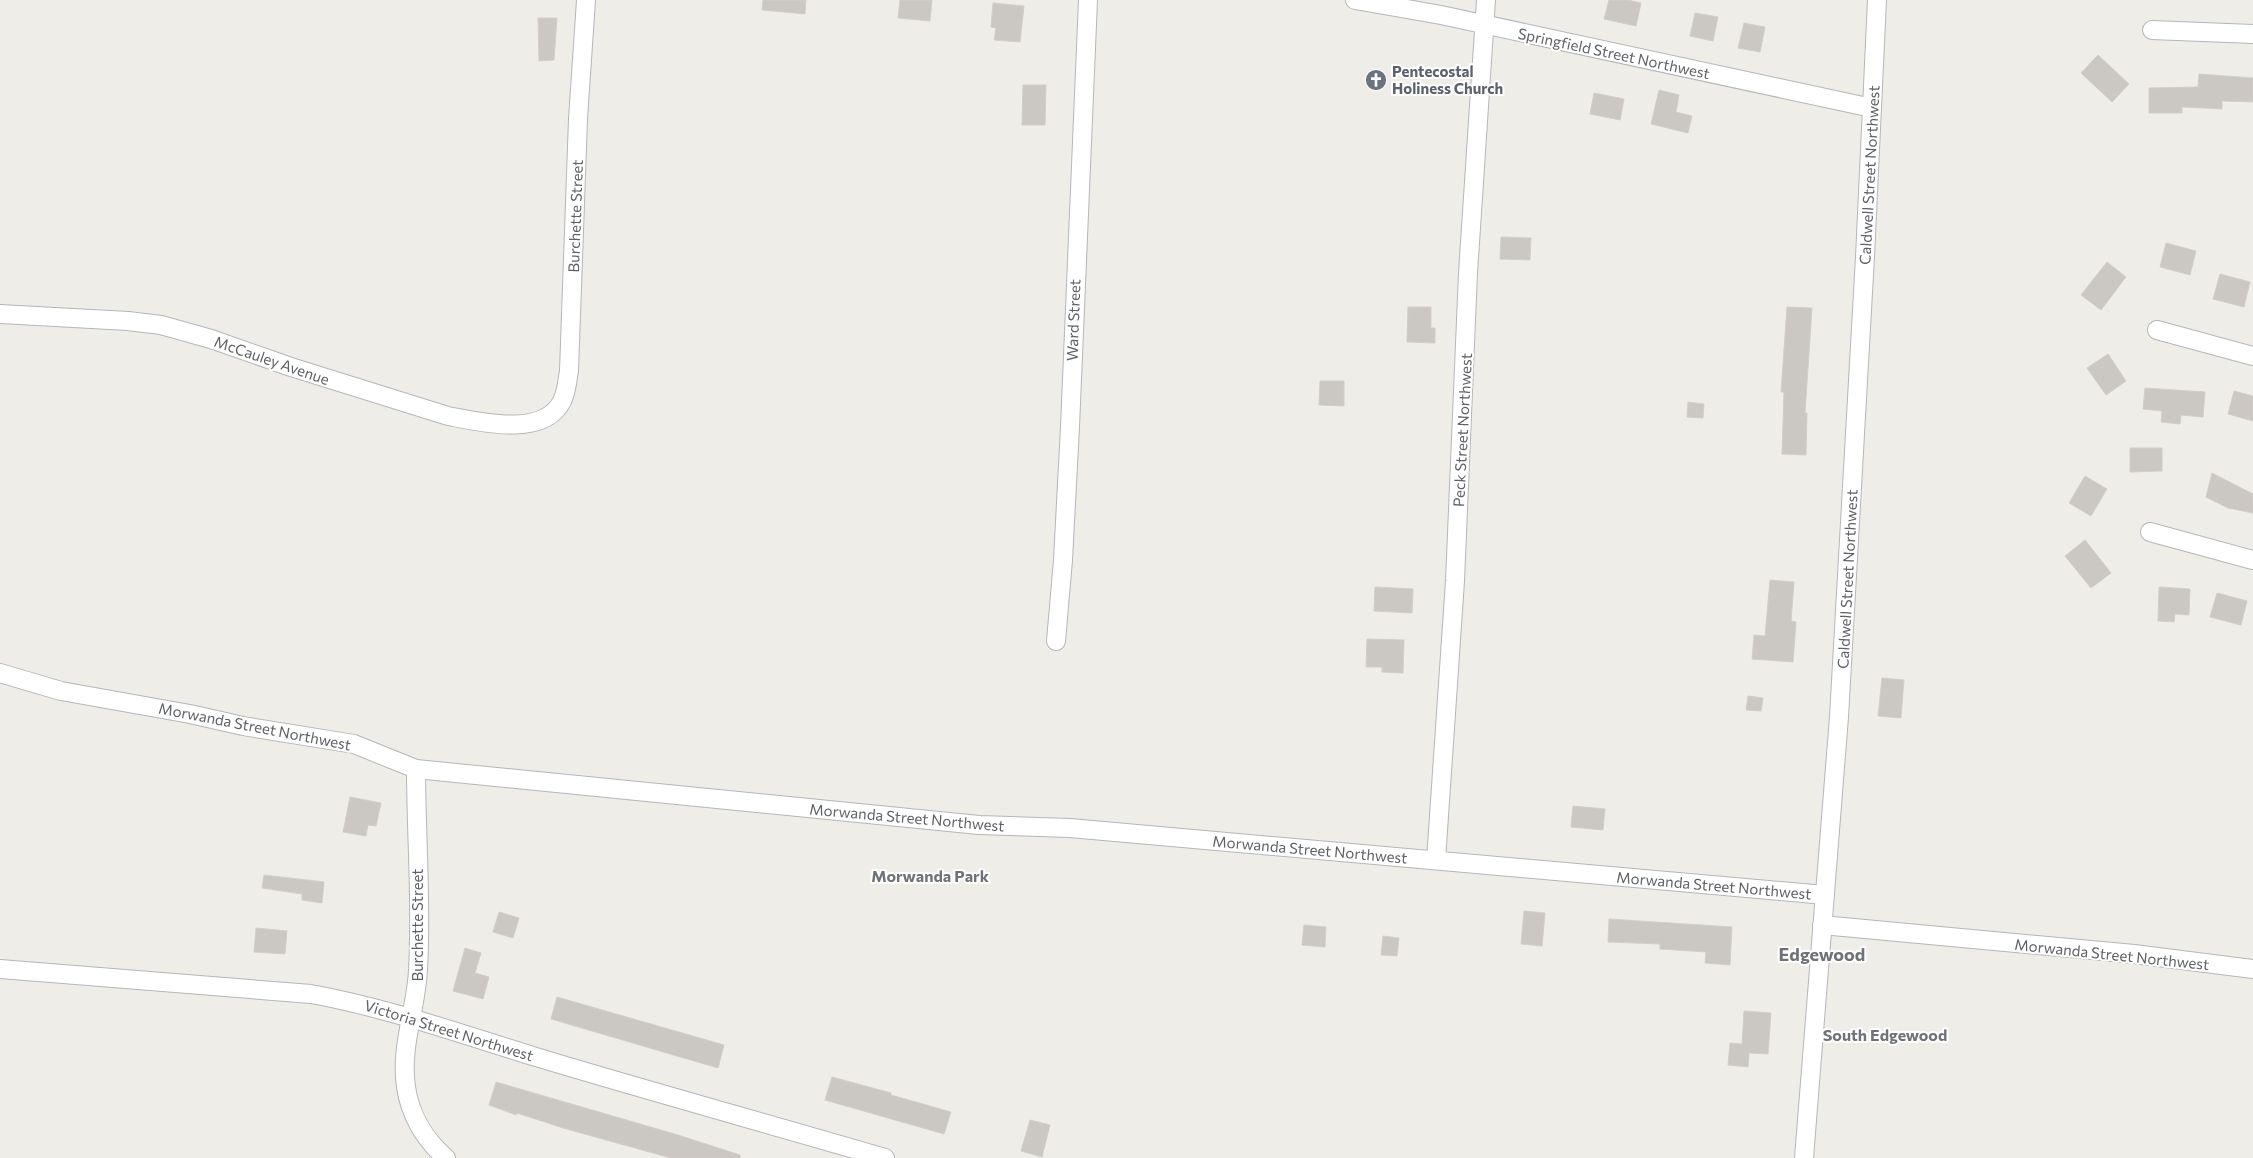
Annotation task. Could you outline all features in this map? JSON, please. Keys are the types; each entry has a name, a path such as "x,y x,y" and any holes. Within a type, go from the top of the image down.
{"street":[{"name":"Burchette Street","path":"539,420 556,410 561,402 569,371 578,119 586,0"},
{"name":"Ward Street","path":"1056,640 1063,560 1069,446 1088,0"},
{"name":"Springfield Street Northwest","path":"1355,0 1485,24 1872,108"},
{"name":"Peck Street Northwest","path":"1436,860 1455,581 1468,273 1486,0"},
{"name":"Caldwell Street Northwest","path":"1804,1158 1840,707 1877,0"},
{"path":"2152,30 2253,34"},
{"name":"McCauley Avenue","path":"0,314 128,321 162,325 211,339 291,367 448,416 472,421 519,425 539,420"},
{"path":"2157,330 2253,356"},
{"path":"2150,532 2253,560"},
{"name":"Morwanda Street Northwest","path":"0,674 61,691 190,714 243,726 354,744 416,769 979,825 1070,828 1824,895"},
{"name":"Burchette Street","path":"416,769 420,941 417,985 406,1041 406,1088 413,1114 423,1132 436,1149 446,1158"},
{"name":"Morwanda Street Northwest","path":"1822,924 2134,954 2253,969"},
{"name":"Victoria Street Northwest","path":"0,969 311,994 355,1002 412,1017 536,1057 885,1158"}],"building":[{"path":"763,0 806,0 805,14 762,10"},
{"path":"900,0 932,0 930,21 898,18"},
{"path":"1609,0 1628,0 1641,3 1636,26 1604,19"},
{"path":"993,3 1024,6 1020,42 994,40 996,28 991,27"},
{"path":"1695,13 1718,17 1713,41 1690,36"},
{"path":"538,18 557,18 554,60 539,61"},
{"path":"1744,23 1765,27 1760,52 1738,48"},
{"path":"2098,55 2129,84 2112,102 2081,73"},
{"path":"2199,74 2253,78 2253,102 2222,101 2222,109 2182,107 2182,113 2149,113 2149,88 2198,87"},
{"path":"1023,85 1046,85 1045,125 1022,125"},
{"path":"1659,90 1679,95 1676,112 1692,116 1688,133 1651,124"},
{"path":"1594,93 1624,99 1620,120 1590,114"},
{"path":"1501,237 1531,238 1530,260 1500,259"},
{"path":"2166,243 2196,251 2190,275 2160,267"},
{"path":"2107,262 2126,277 2101,310 2081,295"},
{"path":"2220,274 2250,282 2244,307 2213,299"},
{"path":"1408,307 1431,307 1431,328 1435,328 1435,343 1407,342"},
{"path":"1787,307 1812,308 1805,413 1807,413 1806,455 1782,454 1784,392 1781,392"},
{"path":"2108,354 2126,381 2106,395 2087,368"},
{"path":"1320,381 1344,381 1344,406 1319,405"},
{"path":"2145,388 2205,392 2203,417 2181,415 2180,424 2161,422 2162,411 2143,409"},
{"path":"2234,391 2253,396 2253,421 2228,414"},
{"path":"1688,402 1704,404 1703,418 1687,417"},
{"path":"2130,448 2162,448 2162,471 2130,472"},
{"path":"2212,473 2253,494 2253,513 2228,508 2206,497"},
{"path":"2085,476 2107,489 2091,516 2069,503"},
{"path":"2085,540 2111,573 2091,588 2065,556"},
{"path":"1770,580 1794,582 1791,621 1796,622 1793,662 1752,659 1754,635 1765,636"},
{"path":"1375,587 1413,589 1412,613 1374,611"},
{"path":"2159,587 2190,589 2189,615 2175,614 2174,622 2158,621"},
{"path":"2217,593 2247,601 2241,625 2210,617"},
{"path":"1367,639 1404,640 1403,673 1382,672 1382,667 1366,667"},
{"path":"1882,678 1904,680 1901,718 1878,716"},
{"path":"1748,696 1763,698 1761,711 1746,710"},
{"path":"350,797 381,803 376,826 368,825 366,836 343,832"},
{"path":"1573,806 1605,809 1603,830 1571,827"},
{"path":"264,875 324,882 322,903 302,900 302,894 262,888"},
{"path":"1524,911 1545,913 1542,946 1521,944"},
{"path":"499,912 519,918 513,938 493,932"},
{"path":"1609,919 1732,927 1730,965 1705,963 1706,952 1660,949 1660,944 1608,942"},
{"path":"1304,925 1326,927 1325,947 1302,945"},
{"path":"256,928 287,931 285,954 254,952"},
{"path":"1383,936 1399,938 1397,956 1381,955"},
{"path":"465,948 481,953 475,973 489,977 483,999 453,991"},
{"path":"557,997 724,1045 718,1068 551,1019"},
{"path":"1744,1011 1771,1013 1768,1054 1749,1053 1748,1067 1728,1065 1730,1043 1742,1044"},
{"path":"832,1077 951,1112 944,1134 825,1100"},
{"path":"496,1082 678,1135 740,1155 740,1158 671,1158 517,1113 516,1115 489,1105"},
{"path":"1030,1120 1050,1125 1042,1157 1021,1151"}],"place":[{"name":"Pentecostal Holiness Church","path":"1376,80"}],"district":[{"name":"Morwanda Park","path":"930,875"},
{"name":"Edgewood","path":"1822,954"},
{"name":"South Edgewood","path":"1885,1034"}]}
